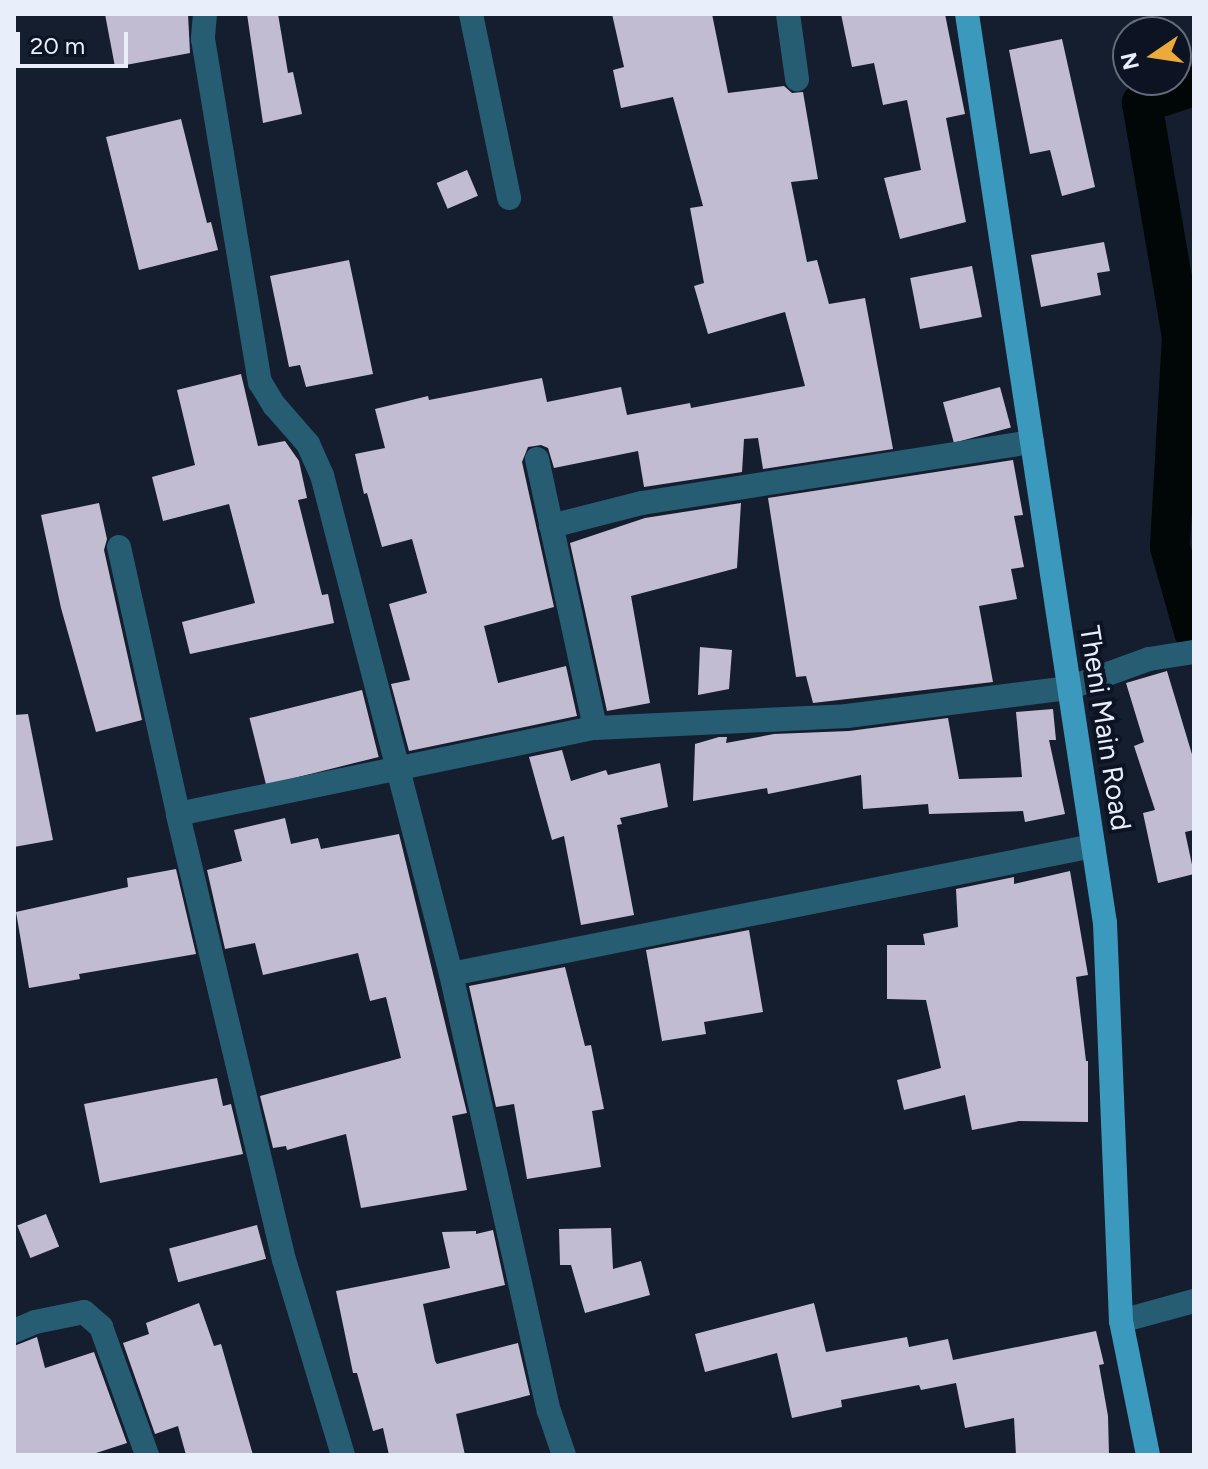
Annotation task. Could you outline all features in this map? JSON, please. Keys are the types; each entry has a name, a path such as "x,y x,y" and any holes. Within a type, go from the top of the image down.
{"main road":[{"name":"Theni Main Road","path":"967,14 1105,923 1121,1321 1148,1455"}],"street":[{"path":"205,14 203,39 260,382 274,405 308,444 322,475 451,974 549,1411 564,1455"},
{"path":"471,14 509,198"},
{"path":"788,14 797,79"},
{"path":"551,526 642,503 1032,442"},
{"path":"537,459 595,728"},
{"path":"119,547 178,814 284,1260 343,1455"},
{"path":"178,814 595,728 847,716 1069,688 1149,659 1194,652"},
{"path":"451,974 1093,846"},
{"path":"1121,1321 1189,1302"},
{"path":"14,1331 84,1312 101,1327 147,1455"}],"building":[{"path":"105,14 188,14 190,53 115,67"},
{"path":"247,14 278,14 288,73 293,72 302,114 263,123"},
{"path":"612,14 712,14 728,93 784,86 792,93 803,92 818,179 791,182 807,262 817,260 829,304 865,298 893,449 763,469 758,438 744,439 742,472 644,487 638,451 554,468 548,448 541,445 528,447 522,462 554,607 484,626 498,683 566,666 577,716 409,751 391,684 410,680 389,604 427,593 412,539 382,547 367,493 364,494 355,454 385,448 375,409 428,396 429,400 542,378 547,402 621,387 627,415 690,403 691,408 805,386 785,312 708,334 694,286 704,283 690,208 703,206 673,97 621,108 613,70 624,67"},
{"path":"841,14 945,14 965,114 946,118 966,222 900,239 884,178 921,170 907,100 883,105 874,63 852,67"},
{"path":"1062,39 1095,187 1062,196 1050,150 1030,154 1009,50"},
{"path":"181,119 207,223 211,222 218,250 139,270 106,137"},
{"path":"467,170 478,196 448,209 437,183"},
{"path":"1104,242 1110,271 1097,273 1101,295 1041,307 1031,255"},
{"path":"349,260 373,374 306,387 300,365 289,367 270,276"},
{"path":"972,266 982,317 920,329 910,278"},
{"path":"241,374 258,446 285,441 299,461 307,498 298,500 322,595 328,594 334,623 190,654 182,622 255,603 229,504 163,521 152,477 195,465 177,390"},
{"path":"1000,387 1011,428 954,443 943,402"},
{"path":"1013,460 1023,515 1014,516 1024,567 1011,569 1017,599 979,606 993,682 813,703 806,676 796,677 768,498"},
{"path":"99,503 107,539 104,550 142,720 96,732 61,608 41,515"},
{"path":"741,503 737,568 631,596 650,703 607,711 570,543 645,518"},
{"path":"700,647 732,650 729,689 698,695"},
{"path":"1167,671 1194,761 1194,830 1185,832 1194,874 1158,883 1143,813 1155,810 1134,746 1144,742 1126,683"},
{"path":"362,690 379,757 266,785 249,718"},
{"path":"1053,709 1056,740 1049,740 1065,814 1025,822 1023,811 929,814 928,804 863,809 861,775 768,794 767,788 693,801 695,744 719,737 727,737 726,743 774,734 849,731 948,718 959,779 1022,777 1016,712"},
{"path":"28,714 53,840 14,847 14,715"},
{"path":"562,750 571,781 606,770 608,775 660,763 668,807 620,818 622,824 617,825 634,915 581,925 564,836 552,840 529,757"},
{"path":"285,818 291,844 318,838 321,849 399,834 467,1113 452,1116 467,1190 361,1208 346,1134 287,1150 286,1146 273,1148 260,1096 401,1058 386,997 370,1001 358,953 263,975 255,943 225,949 207,870 242,861 234,830"},
{"path":"176,869 196,954 79,974 80,979 29,988 16,912 128,887 127,878"},
{"path":"1070,871 1088,975 1076,977 1088,1061 1088,1122 1019,1121 972,1130 965,1095 904,1110 897,1080 941,1068 926,1000 887,999 887,945 925,945 923,934 958,927 956,889 1014,877 1014,884"},
{"path":"749,930 763,1012 704,1022 706,1034 662,1041 646,950"},
{"path":"565,967 585,1046 591,1045 604,1109 592,1111 601,1167 527,1179 514,1104 496,1107 469,986"},
{"path":"217,1078 223,1106 231,1104 243,1154 100,1183 84,1104"},
{"path":"46,1214 59,1246 30,1258 17,1226"},
{"path":"257,1225 266,1259 178,1282 169,1249"},
{"path":"611,1228 613,1269 641,1261 650,1295 585,1313 571,1265 560,1265 559,1229"},
{"path":"493,1230 505,1285 423,1304 435,1361 437,1364 518,1343 530,1395 456,1414 465,1455 389,1455 383,1428 373,1431 357,1373 353,1373 336,1291 450,1268 442,1232 476,1231 476,1234"},
{"path":"199,1303 214,1346 221,1344 253,1455 186,1455 178,1426 155,1434 123,1343 149,1334 146,1323"},
{"path":"814,1303 826,1352 907,1337 909,1347 948,1339 953,1360 1096,1331 1104,1364 1099,1365 1108,1416 1109,1455 1016,1455 1014,1418 965,1428 956,1383 921,1390 919,1385 841,1400 842,1407 792,1418 777,1353 705,1372 695,1334"},
{"path":"37,1337 45,1368 94,1352 127,1443 90,1455 14,1455 14,1346"}],"waterway":[{"path":"1194,86 1142,103 1182,337 1170,547 1194,632"}]}
